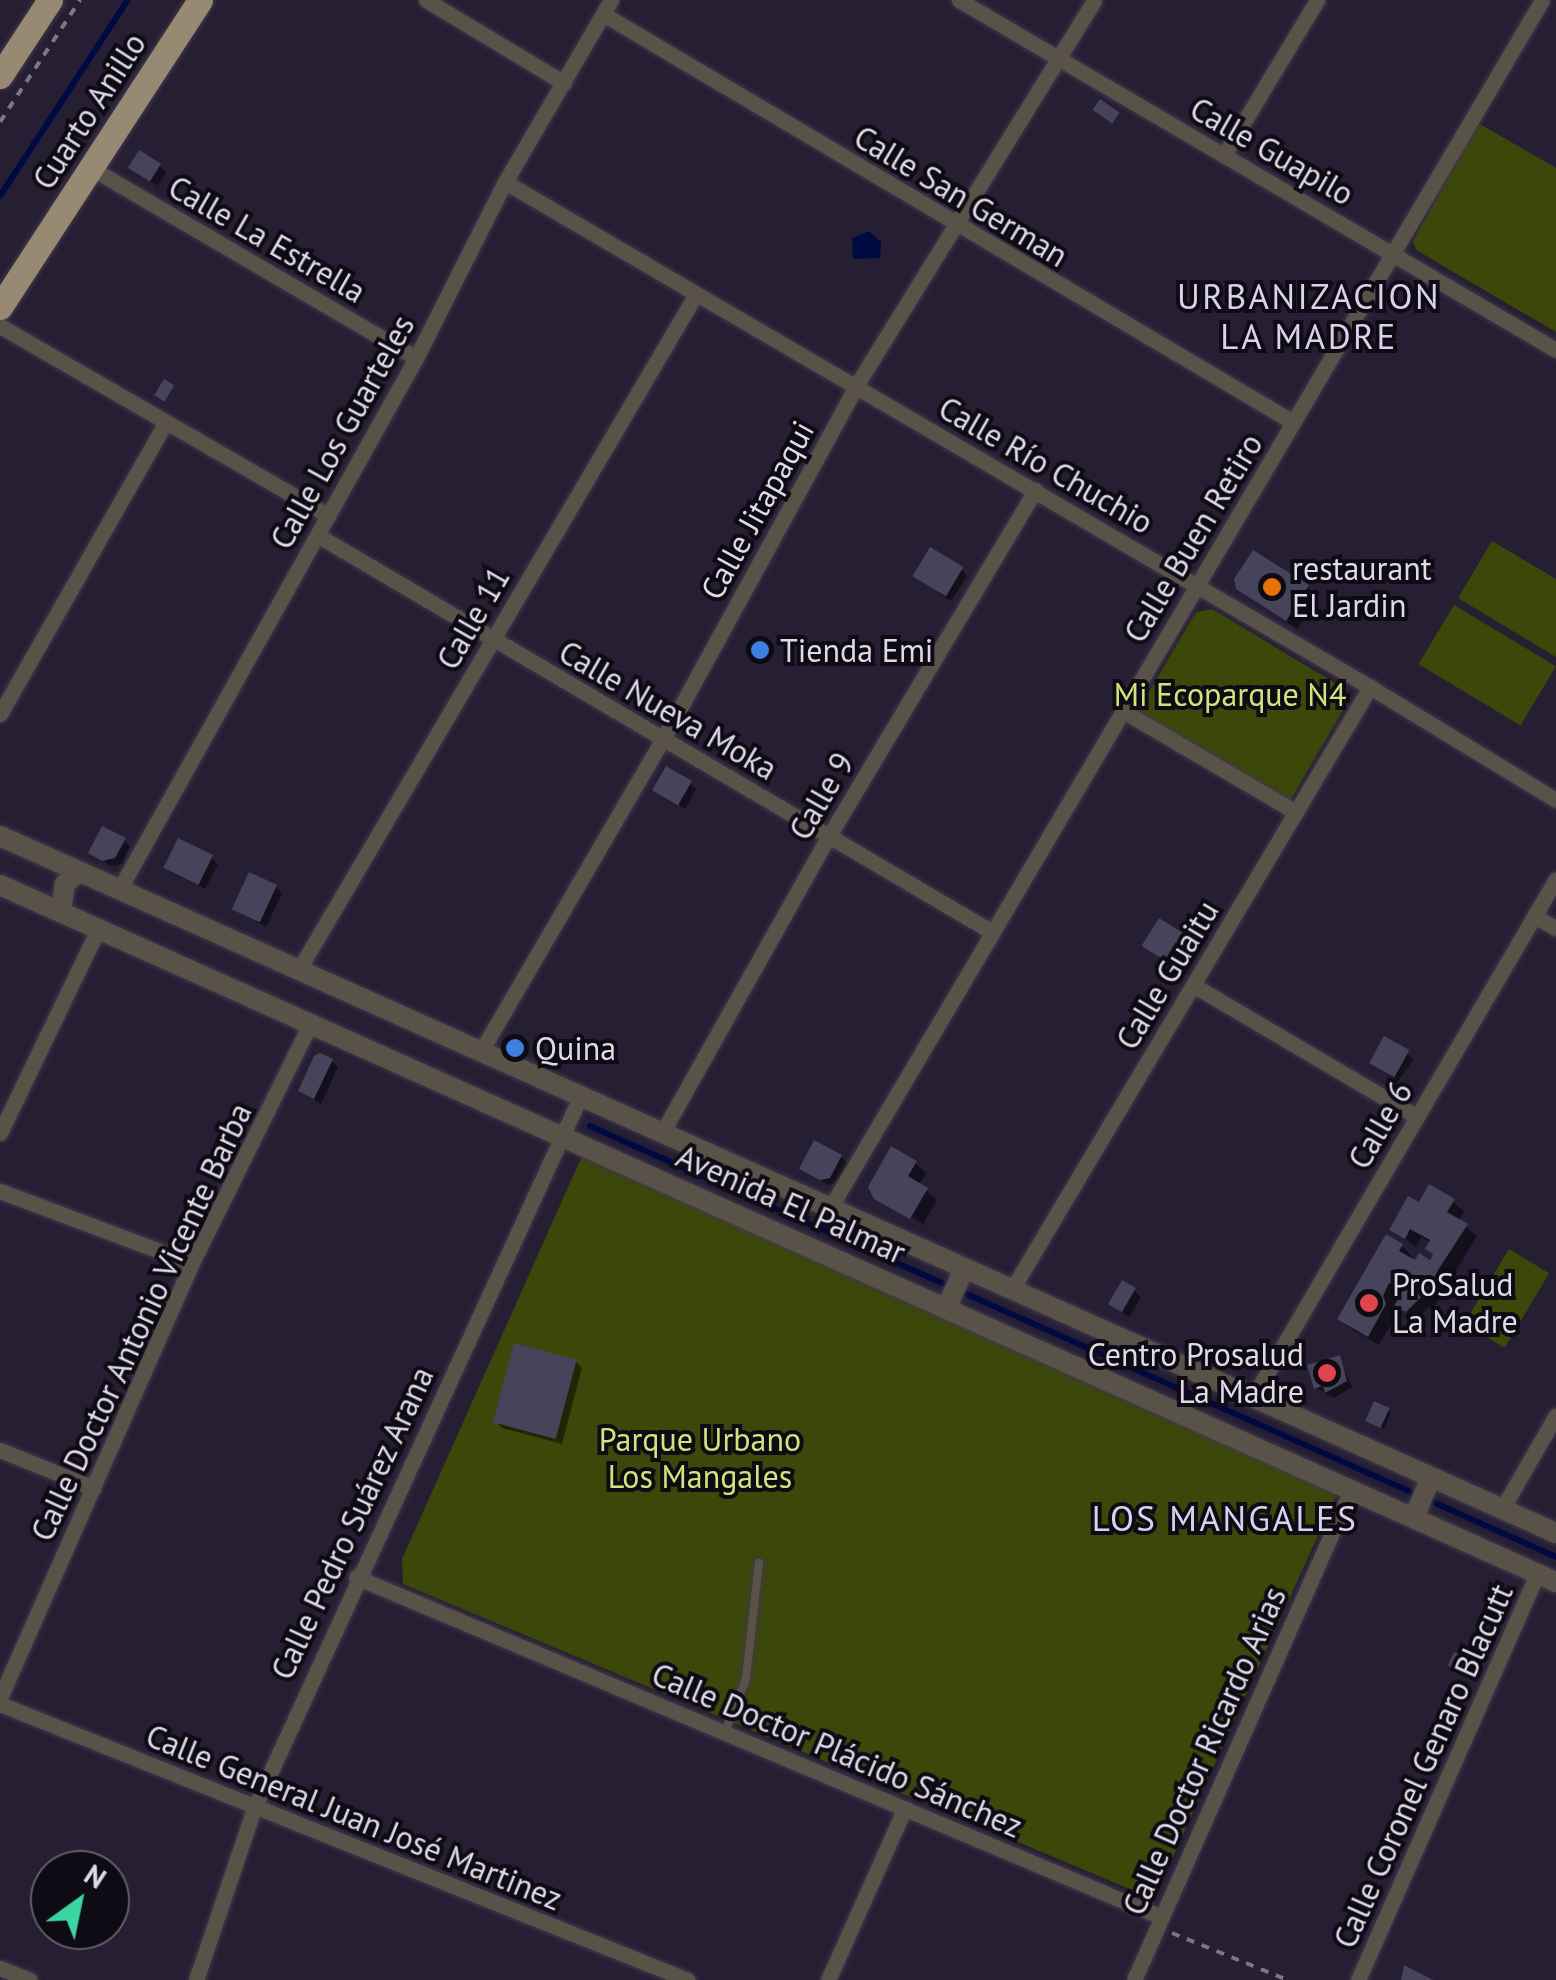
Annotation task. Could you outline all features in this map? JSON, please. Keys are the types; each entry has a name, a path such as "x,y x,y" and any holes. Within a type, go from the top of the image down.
{"highway":[{"path":"0,76 50,0"},
{"name":"Cuarto Anillo","path":"0,307 200,0"}],"street":[{"path":"426,0 564,83"},
{"name":"Calle Guapilo","path":"959,0 1556,350"},
{"name":"Calle Jitapaqui","path":"480,1053 663,738 856,386 1094,0"},
{"path":"1224,155 1318,0"},
{"name":"Calle Buen Retiro","path":"830,1208 1542,0"},
{"name":"Calle Los Guarteles","path":"119,890 416,358 505,182 607,7"},
{"name":"Calle San German","path":"607,7 954,224 1293,422"},
{"name":"Calle La Estrella","path":"91,168 416,358"},
{"name":"Calle Río Chuchio","path":"505,182 1197,585 1556,800"},
{"name":"Calle 11","path":"298,971 696,294"},
{"path":"0,326 328,515"},
{"path":"0,714 166,422"},
{"name":"Calle 9","path":"662,1134 829,836 1035,490"},
{"name":"Calle Nueva Moka","path":"317,535 992,932"},
{"name":"Calle Guaitu","path":"1012,1291 1370,687"},
{"path":"1123,711 1296,812"},
{"name":"Avenida El Palmar","path":"0,836 830,1208 956,1287 1351,1490 1416,1513 1547,1578"},
{"path":"61,911 64,884 78,872"},
{"name":"Calle 6","path":"1252,1398 1556,879"},
{"name":"Avenida El Palmar","path":"0,884 561,1136 956,1287 1012,1291 1252,1398 1429,1484 1556,1533"},
{"path":"1534,916 1556,928"},
{"path":"0,1132 98,929"},
{"path":"1193,986 1417,1116"},
{"name":"Calle Doctor Antonio Vicente Barba","path":"0,1701 192,1263 310,1024"},
{"name":"Calle Pedro Suárez Arana","path":"196,1980 254,1806 580,1097"},
{"path":"0,1191 192,1263"},
{"path":"1502,1509 1556,1415"},
{"path":"0,1450 94,1488"},
{"path":"1416,1513 1429,1484"},
{"name":"Calle Doctor Ricardo Arias","path":"1134,1980 1351,1490"},
{"name":"Calle Doctor Plácido Sánchez","path":"356,1577 1160,1916"},
{"name":"Calle Coronel Genaro Blacutt","path":"1358,1980 1547,1578"},
{"name":"Calle General Juan José Martinez","path":"0,1701 688,1980"},
{"path":"828,1980 905,1808"},
{"path":"0,1968 30,1980"}],"lane":[{"path":"724,1732 746,1678 759,1563"}],"path":[{"path":"0,122 80,0"},
{"path":"1160,1916 1164,1930 1288,1980"}],"green space":[{"path":"1478,123 1556,168 1556,332 1416,250 1413,241"},
{"path":"1492,541 1556,579 1556,657 1458,598"},
{"path":"1454,605 1556,666 1520,725 1418,664"},
{"name":"Mi Ecoparque N4","path":"1212,609 1345,689 1346,705 1290,801 1137,712 1196,612"},
{"name":"Parque Urbano Los Mangales","path":"582,1156 1338,1491 1166,1872 1152,1888 1132,1890 403,1584 402,1559"},
{"path":"1509,1249 1549,1273 1504,1348 1464,1324"}],"shaded area":[{"path":"869,231 881,242 880,258 853,259 852,238"}],"building":[{"path":"1100,99 1120,113 1112,123 1093,110"},
{"path":"139,150 161,164 150,182 128,168"},
{"path":"164,379 174,385 165,401 154,395"},
{"path":"930,547 963,567 946,596 912,576"},
{"name":"restaurant El Jardin","path":"1253,550 1309,585 1286,621 1236,589 1234,579"},
{"path":"666,766 692,781 678,805 652,790"},
{"path":"102,826 126,838 115,858 102,861 88,853"},
{"path":"178,838 213,855 199,885 164,868"},
{"path":"249,872 277,885 260,922 232,909"},
{"path":"1159,918 1196,941 1179,969 1142,946"},
{"path":"1384,1036 1409,1050 1394,1077 1369,1063"},
{"path":"320,1053 333,1059 314,1099 298,1091 314,1056"},
{"path":"814,1140 842,1155 830,1178 820,1180 799,1169"},
{"path":"891,1146 917,1161 908,1176 928,1188 910,1219 874,1199 868,1187"},
{"path":"1429,1184 1455,1199 1447,1212 1468,1224 1438,1270 1433,1285 1406,1312 1395,1306 1402,1291 1389,1283 1383,1296 1386,1304 1368,1337 1337,1319 1386,1234 1403,1244 1399,1251 1415,1260 1419,1253 1430,1260 1433,1254 1425,1249 1430,1240 1410,1229 1405,1239 1389,1230 1408,1196 1419,1202"},
{"path":"1122,1280 1136,1288 1122,1312 1108,1304"},
{"path":"514,1343 577,1360 556,1439 493,1422"},
{"name":"Centro Prosalud La Madre","path":"1340,1355 1347,1381 1325,1393 1323,1386 1314,1389 1307,1365"},
{"path":"1374,1401 1390,1408 1381,1428 1365,1421"},
{"path":"1454,1652 1480,1664 1474,1678 1448,1666"},
{"path":"1404,1965 1433,1980 1401,1980"}],"waterway":[{"path":"0,196 128,0"},
{"path":"590,1126 1556,1557"}],"place":[{"name":"restaurant El Jardin","path":"1272,587"},
{"name":"Tienda Emi","path":"760,650"},
{"name":"Quina","path":"515,1048"},
{"name":"ProSalud La Madre","path":"1369,1303"},
{"name":"Centro Prosalud La Madre","path":"1327,1373"}],"district":[{"name":"URBANIZACION LA MADRE","path":"1309,316"},
{"name":"LOS MANGALES","path":"1225,1518"}]}
